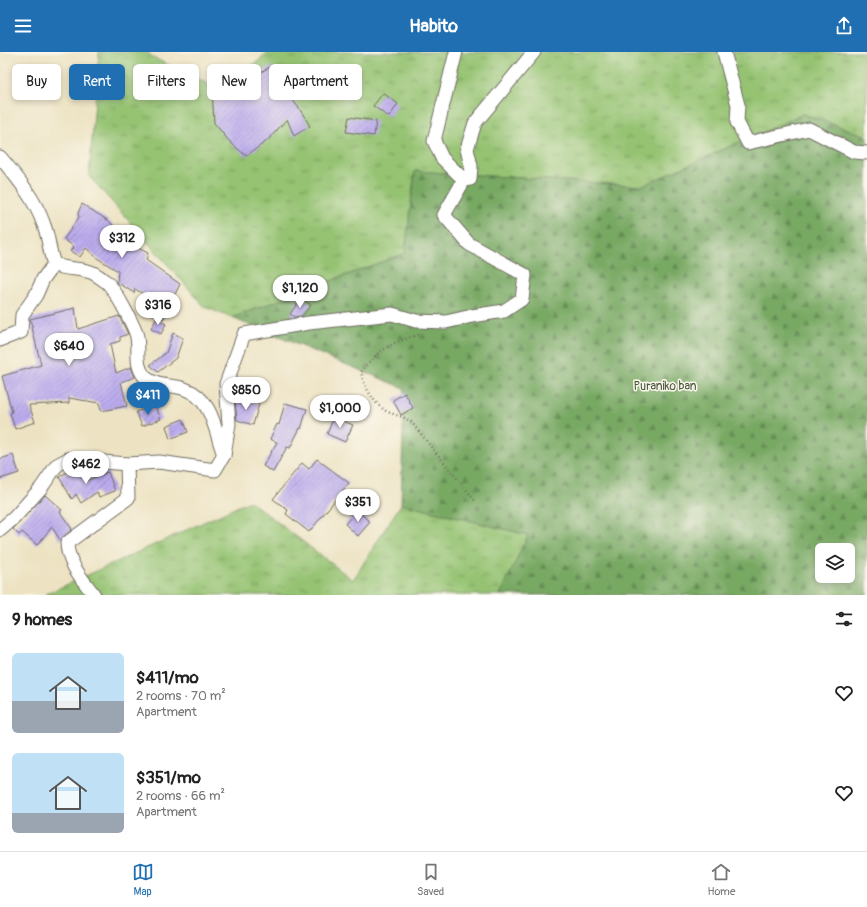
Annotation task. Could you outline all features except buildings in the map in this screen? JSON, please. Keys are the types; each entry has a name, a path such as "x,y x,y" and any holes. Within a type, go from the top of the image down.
{"street":[{"path":"456,52 434,141 442,158 464,180"},
{"path":"464,180 470,179 471,166 467,149 475,123 534,52"},
{"path":"724,52 738,104 737,122 748,143 809,129 854,152 867,153"},
{"path":"0,157 35,203 45,226 50,254 54,264 66,270 86,271 108,282 125,310 136,334 138,368 146,378 161,386 186,389 202,401 212,415 218,440 224,455"},
{"path":"0,530 14,518 40,488 56,465 68,459 127,464 159,462 215,470 224,455 229,424 226,384 244,334 309,323 392,314 416,320 446,322 504,311 522,300 525,275 469,244 444,214 464,180"},
{"path":"0,340 21,332 22,315 36,295 43,279 54,264"},
{"path":"94,595 67,552 66,543 128,498 127,464"}],"path":[{"path":"422,334 397,341 372,357 361,372 364,385 386,410 405,416 412,423 476,502"}],"green space":[{"path":"99,52 147,52 154,58 166,64 133,64 133,100 199,100 199,80 207,84 207,100 261,100 261,64 254,64 267,52 867,52 867,136 803,114 642,186 415,171 405,253 232,318 205,307 89,176 95,100 125,100 125,64 98,64"},
{"name":"Puraniko ban","path":"803,114 867,136 867,595 500,595 528,535 401,504 404,388 232,318 405,253 415,171 641,186"},
{"path":"250,501 353,580 401,504 529,535 500,595 44,595"}]}
